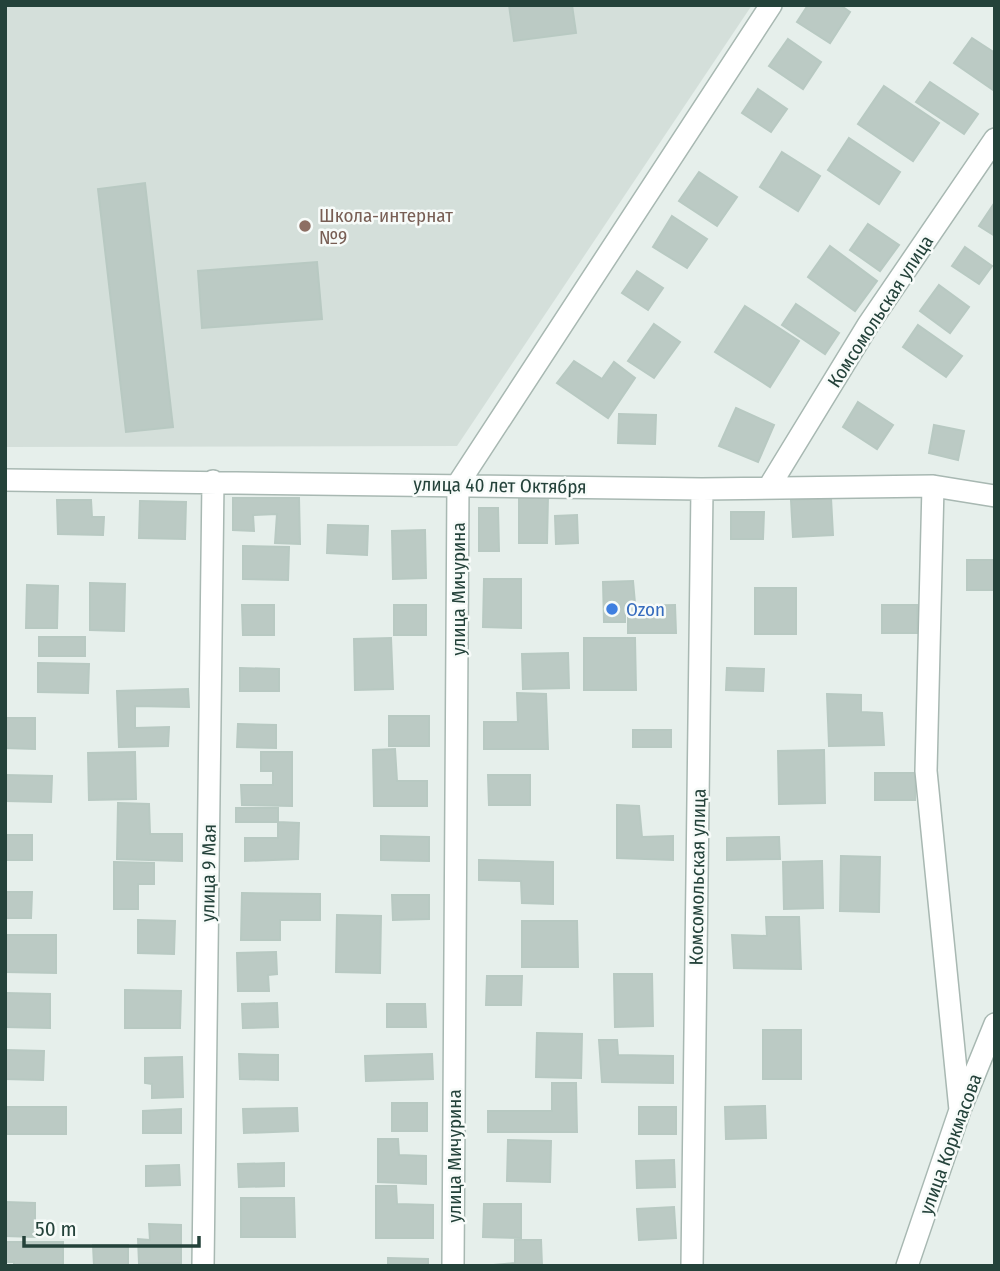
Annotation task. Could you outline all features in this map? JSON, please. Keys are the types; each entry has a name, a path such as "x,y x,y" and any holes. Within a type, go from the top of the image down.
{"street":[{"path":"458,484 771,5"},
{"name":"Комсомольская улица","path":"769,487 868,326 995,139"},
{"name":"улица 40 лет Октября","path":"5,480 702,489 933,486 995,496"},
{"name":"улица 9 Мая","path":"203,1266 213,481"},
{"name":"улица Мичурина","path":"453,1266 458,484"},
{"path":"933,486 926,771 960,1110"},
{"name":"Комсомольская улица","path":"692,1266 702,489"},
{"name":"улица Коркмасова","path":"907,1266 960,1110 995,1024"}],"shaded area":[{"name":"Школа-интернат №9","path":"5,5 752,5 457,446 5,447"}],"building":[{"path":"509,5 572,5 576,33 514,41"},
{"path":"808,5 840,5 850,12 830,43 797,22"},
{"path":"972,38 995,53 993,90 954,63"},
{"path":"788,39 821,62 803,89 769,66"},
{"path":"930,82 978,114 964,134 916,102"},
{"path":"884,86 939,123 913,161 858,124"},
{"path":"758,89 787,109 771,132 742,113"},
{"path":"849,138 900,172 879,204 828,170"},
{"path":"782,152 820,176 798,211 760,187"},
{"path":"699,172 737,197 717,226 679,201"},
{"path":"145,183 173,427 126,432 98,189"},
{"path":"995,202 995,236 979,226"},
{"path":"672,216 707,239 687,268 653,247"},
{"path":"868,224 899,245 880,271 850,250"},
{"path":"830,246 877,281 855,311 808,277"},
{"path":"965,247 992,266 979,284 952,266"},
{"path":"317,262 322,319 202,328 198,271"},
{"path":"637,271 663,288 648,310 622,293"},
{"path":"939,285 969,307 950,333 920,311"},
{"path":"796,304 839,333 825,354 782,325"},
{"path":"745,306 799,341 770,387 715,352"},
{"path":"654,324 680,342 654,378 628,361"},
{"path":"918,325 962,356 946,377 903,347"},
{"path":"574,361 602,379 614,362 635,378 608,418 557,383"},
{"path":"858,402 893,425 877,449 843,427"},
{"path":"736,408 774,425 758,462 719,446"},
{"path":"619,414 656,415 655,444 618,443"},
{"path":"934,425 964,431 958,460 929,453"},
{"path":"519,496 548,496 547,543 519,543"},
{"path":"233,498 299,498 300,544 275,543 277,514 253,515 254,531 233,530"},
{"path":"831,498 833,535 793,537 791,500"},
{"path":"57,500 91,500 92,517 104,517 103,535 58,534"},
{"path":"140,501 186,502 185,539 139,538"},
{"path":"479,508 498,508 499,551 479,551"},
{"path":"731,512 764,512 763,539 731,539"},
{"path":"577,515 578,543 556,544 555,516"},
{"path":"328,525 368,526 367,555 327,553"},
{"path":"425,530 426,578 393,579 392,531"},
{"path":"243,546 289,547 288,580 243,579"},
{"path":"967,560 995,560 995,590 967,590"},
{"path":"484,579 521,579 521,628 483,627"},
{"path":"633,581 635,603 625,604 625,622 604,622 603,582"},
{"path":"90,583 125,584 124,631 90,630"},
{"path":"27,585 58,586 57,628 26,628"},
{"path":"755,588 796,588 796,634 755,634"},
{"path":"242,605 274,605 274,635 243,635"},
{"path":"394,605 426,605 426,635 394,635"},
{"path":"675,605 676,633 628,633 628,606"},
{"path":"882,605 917,605 917,633 882,633"},
{"path":"39,637 85,637 85,656 39,656"},
{"path":"391,638 393,689 355,690 354,639"},
{"path":"584,638 635,638 636,690 584,690"},
{"path":"568,653 569,688 523,689 522,654"},
{"path":"38,663 89,664 88,693 38,692"},
{"path":"240,668 279,669 279,691 240,691"},
{"path":"727,668 764,669 763,691 726,690"},
{"path":"188,689 189,707 135,706 135,728 169,727 168,746 119,747 117,691"},
{"path":"517,693 546,694 548,749 484,749 484,722 518,722"},
{"path":"827,694 861,695 861,712 882,713 884,745 829,746"},
{"path":"389,716 429,716 429,746 389,746"},
{"path":"5,718 35,718 35,749 5,748"},
{"path":"238,724 276,725 276,748 237,747"},
{"path":"633,730 671,730 671,747 633,747"},
{"path":"395,749 397,781 427,781 427,806 374,806 373,750"},
{"path":"824,750 825,803 779,804 778,751"},
{"path":"135,752 136,799 89,800 88,753"},
{"path":"261,752 292,752 292,806 242,805 241,785 273,785 273,771 261,771"},
{"path":"875,773 915,773 915,800 875,800"},
{"path":"5,775 52,776 51,802 5,801"},
{"path":"488,775 530,775 530,805 489,805"},
{"path":"118,803 149,804 150,834 182,834 182,861 117,859"},
{"path":"617,805 639,806 642,837 673,836 673,860 617,858"},
{"path":"236,808 278,808 278,822 236,822"},
{"path":"278,822 299,823 298,859 245,861 245,838 278,838"},
{"path":"5,835 32,835 32,860 5,860"},
{"path":"381,836 429,837 429,861 381,860"},
{"path":"779,837 780,859 727,860 727,838"},
{"path":"841,856 880,857 879,912 840,911"},
{"path":"479,860 553,862 553,904 522,903 521,881 479,880"},
{"path":"822,861 823,908 784,909 783,862"},
{"path":"114,862 154,863 154,884 138,884 138,909 114,909"},
{"path":"5,892 32,892 31,918 5,918"},
{"path":"242,893 320,894 320,920 280,920 280,940 241,940"},
{"path":"392,895 429,895 429,919 393,920"},
{"path":"337,915 381,916 380,973 336,972"},
{"path":"766,917 799,917 801,969 734,968 732,935 767,936"},
{"path":"138,920 175,921 174,954 138,953"},
{"path":"522,921 577,921 578,967 522,967"},
{"path":"5,935 56,935 56,973 5,972"},
{"path":"276,952 277,974 268,975 269,991 238,991 237,953"},
{"path":"614,974 652,974 653,1026 615,1027"},
{"path":"487,976 522,976 521,1005 486,1005"},
{"path":"125,990 181,991 180,1028 125,1028"},
{"path":"5,993 50,994 50,1028 5,1027"},
{"path":"277,1003 278,1027 243,1028 242,1004"},
{"path":"387,1004 425,1004 426,1027 387,1027"},
{"path":"763,1030 801,1030 801,1079 763,1079"},
{"path":"537,1033 582,1034 581,1078 536,1077"},
{"path":"599,1040 617,1040 618,1055 673,1056 673,1083 602,1082"},
{"path":"5,1050 44,1051 43,1080 5,1079"},
{"path":"239,1054 278,1055 278,1080 240,1079"},
{"path":"432,1054 433,1079 366,1081 365,1056"},
{"path":"182,1057 183,1097 152,1098 152,1084 145,1083 145,1058"},
{"path":"552,1083 576,1083 577,1132 488,1132 488,1111 552,1111"},
{"path":"392,1103 427,1103 427,1131 392,1131"},
{"path":"765,1106 766,1138 726,1139 725,1107"},
{"path":"5,1107 66,1107 66,1134 5,1134"},
{"path":"639,1107 676,1107 676,1134 639,1134"},
{"path":"297,1108 298,1131 244,1133 243,1109"},
{"path":"181,1109 181,1133 143,1133 143,1111"},
{"path":"378,1139 398,1139 399,1155 426,1156 426,1184 378,1182"},
{"path":"508,1140 551,1141 550,1182 507,1181"},
{"path":"674,1160 675,1187 637,1188 636,1161"},
{"path":"284,1163 284,1186 239,1187 238,1164"},
{"path":"179,1165 180,1185 146,1186 146,1166"},
{"path":"376,1186 396,1186 397,1204 433,1205 433,1238 376,1238"},
{"path":"241,1198 294,1198 295,1237 241,1237"},
{"path":"5,1202 35,1203 35,1237 5,1236"},
{"path":"484,1204 521,1204 521,1238 483,1237"},
{"path":"674,1207 676,1238 639,1240 637,1209"},
{"path":"149,1224 181,1225 181,1263 139,1263 138,1239 150,1240"},
{"path":"515,1240 541,1240 542,1266 482,1266 515,1263"},
{"path":"5,1242 63,1242 63,1266 14,1266 14,1262 5,1262"},
{"path":"93,1245 128,1245 128,1266 94,1266"},
{"path":"388,1258 428,1259 428,1266 388,1266"}],"place":[{"name":"Школа-интернат №9","path":"305,226"},
{"name":"Ozon","path":"612,609"}]}
